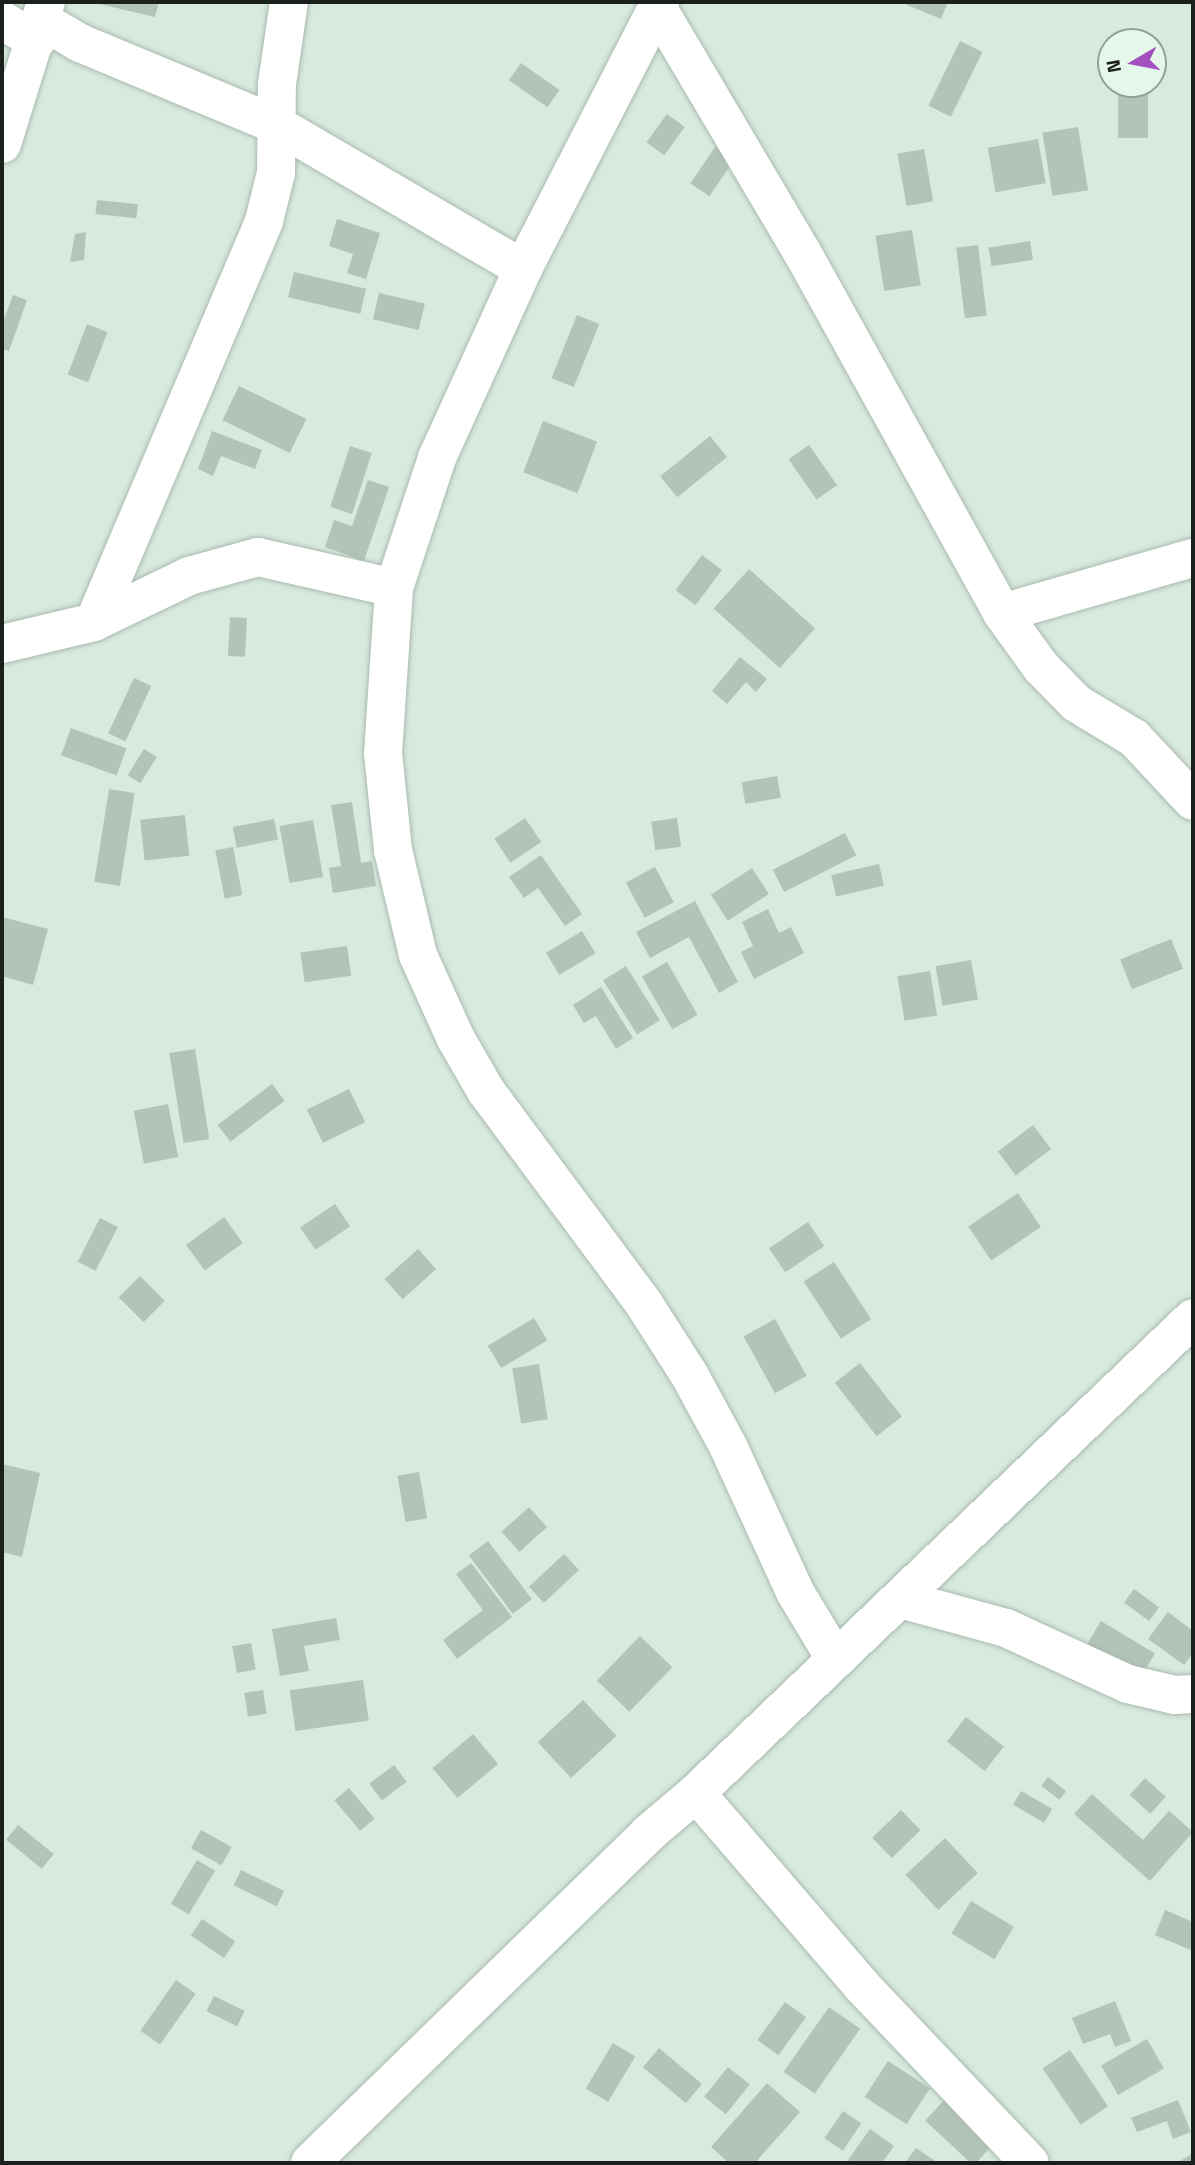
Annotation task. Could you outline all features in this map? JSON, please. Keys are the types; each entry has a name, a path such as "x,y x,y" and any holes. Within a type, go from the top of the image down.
{"street":[{"path":"94,622 247,267 276,173 277,125 289,2"},
{"path":"659,4 523,269 437,458 394,588 383,753 393,850 418,956 486,1091 644,1304 690,1376 728,1446 795,1592 836,1660"},
{"path":"659,4 802,252 1002,612 1041,667 1076,703 1134,738 1193,801"},
{"path":"2,20 41,21 80,43 277,125 523,269"},
{"path":"2,144 41,21"},
{"path":"2,644 94,622 189,576 258,557 394,588"},
{"path":"1002,612 1193,558"},
{"path":"310,2163 649,1833 696,1793 1193,1318"},
{"path":"900,1599 1006,1628 1128,1684 1175,1695 1193,1694"},
{"path":"696,1793 1008,2155"}],"building":[{"path":"91,2 159,2 155,17"},
{"path":"900,2 948,2 941,19"},
{"path":"960,41 982,52 951,117 928,106"},
{"path":"521,63 560,90 547,107 509,80"},
{"path":"1118,98 1148,98 1148,138 1118,138"},
{"path":"667,114 685,127 664,155 646,142"},
{"path":"1078,127 1088,190 1052,196 1042,133"},
{"path":"1038,139 1046,183 996,192 988,148"},
{"path":"715,147 734,160 709,196 690,183"},
{"path":"924,149 933,201 907,206 897,154"},
{"path":"97,200 138,204 136,218 96,214"},
{"path":"337,219 380,233 366,279 347,273 353,254 329,246"},
{"path":"912,230 921,285 884,291 875,236"},
{"path":"86,232 84,260 70,262 75,234"},
{"path":"1030,241 1033,260 991,266 989,248"},
{"path":"978,245 987,315 965,318 956,248"},
{"path":"294,272 366,289 360,314 288,297"},
{"path":"379,293 425,304 419,330 373,319"},
{"path":"13,295 27,300 9,351 2,349 2,325"},
{"path":"577,315 599,324 574,387 552,378"},
{"path":"87,324 108,332 88,382 68,374"},
{"path":"239,386 306,419 290,453 222,420"},
{"path":"543,421 597,442 577,493 523,472"},
{"path":"212,431 262,450 255,469 221,456 213,476 198,469"},
{"path":"710,436 727,457 677,497 660,476"},
{"path":"809,445 837,485 817,499 789,459"},
{"path":"350,446 372,453 352,514 330,507"},
{"path":"368,480 389,487 364,561 325,547 334,520 352,526"},
{"path":"702,555 722,570 695,605 676,590"},
{"path":"749,569 815,629 780,668 714,608"},
{"path":"230,617 247,618 245,657 228,656"},
{"path":"740,657 767,679 756,692 746,682 727,704 712,691"},
{"path":"134,678 151,686 125,741 108,733"},
{"path":"71,728 126,748 117,775 61,755"},
{"path":"144,749 157,757 140,783 128,775"},
{"path":"777,776 781,798 745,804 742,782"},
{"path":"109,789 135,793 120,886 94,882"},
{"path":"352,802 361,863 372,861 376,886 333,893 329,868 341,866 331,805"},
{"path":"185,815 189,856 145,860 140,820"},
{"path":"525,818 541,842 511,863 494,839"},
{"path":"677,818 681,847 655,850 651,822"},
{"path":"274,819 278,840 237,848 233,827"},
{"path":"313,820 323,877 290,883 280,826"},
{"path":"845,833 856,855 784,892 773,870"},
{"path":"233,847 242,895 225,899 215,850"},
{"path":"541,855 582,914 565,926 538,888 524,898 509,877"},
{"path":"879,864 884,885 836,896 831,875"},
{"path":"655,867 674,902 645,918 626,882"},
{"path":"752,868 769,894 728,921 711,895"},
{"path":"695,901 738,982 719,993 689,937 650,958 636,932"},
{"path":"768,909 779,933 791,927 804,953 754,979 741,952 753,946 742,922"},
{"path":"2,917 48,929 33,985 2,976"},
{"path":"582,931 595,953 559,975 546,953"},
{"path":"1171,939 1183,969 1132,989 1120,960"},
{"path":"347,946 351,976 305,982 300,953"},
{"path":"971,960 978,999 942,1006 936,966"},
{"path":"667,962 698,1015 672,1029 642,976"},
{"path":"626,966 660,1020 637,1035 603,980"},
{"path":"930,971 937,1015 904,1021 897,976"},
{"path":"601,987 633,1038 616,1049 596,1016 584,1023 573,1005"},
{"path":"195,1049 209,1139 184,1143 169,1053"},
{"path":"272,1084 285,1101 230,1142 218,1125"},
{"path":"349,1089 365,1122 323,1143 307,1110"},
{"path":"168,1104 178,1157 144,1164 134,1111"},
{"path":"1033,1125 1051,1149 1016,1175 998,1151"},
{"path":"1018,1193 1041,1227 991,1261 968,1227"},
{"path":"335,1204 350,1226 315,1250 300,1227"},
{"path":"224,1217 243,1243 205,1271 186,1245"},
{"path":"100,1218 118,1227 96,1271 78,1262"},
{"path":"808,1222 824,1246 785,1272 769,1248"},
{"path":"418,1249 436,1269 403,1299 385,1279"},
{"path":"834,1262 871,1319 841,1339 804,1282"},
{"path":"140,1276 165,1301 144,1322 119,1297"},
{"path":"534,1318 547,1340 501,1368 488,1346"},
{"path":"775,1319 807,1376 775,1393 744,1336"},
{"path":"860,1363 902,1417 877,1436 835,1383"},
{"path":"539,1364 548,1419 521,1424 512,1368"},
{"path":"2,1464 40,1473 22,1557 2,1552"},
{"path":"419,1472 427,1518 405,1522 397,1476"},
{"path":"529,1507 547,1527 520,1552 502,1532"},
{"path":"488,1541 532,1599 513,1614 469,1555"},
{"path":"564,1554 579,1570 544,1603 529,1587"},
{"path":"471,1563 512,1617 457,1659 443,1640 483,1610 456,1574"},
{"path":"1134,1589 1159,1607 1149,1621 1124,1603"},
{"path":"1168,1612 1193,1631 1193,1653 1184,1665 1148,1639"},
{"path":"336,1618 340,1640 304,1646 309,1671 280,1676 272,1629"},
{"path":"1101,1621 1155,1653 1141,1677 1087,1644"},
{"path":"640,1636 672,1667 629,1712 597,1681"},
{"path":"251,1643 256,1670 237,1673 232,1646"},
{"path":"363,1680 369,1721 295,1731 290,1690"},
{"path":"263,1690 267,1714 248,1717 244,1693"},
{"path":"583,1700 616,1736 571,1778 538,1742"},
{"path":"966,1717 1004,1747 985,1771 947,1741"},
{"path":"473,1734 498,1764 457,1798 432,1768"},
{"path":"394,1765 407,1782 382,1800 369,1784"},
{"path":"1048,1777 1066,1791 1059,1800 1041,1786"},
{"path":"1145,1778 1166,1797 1150,1814 1130,1795"},
{"path":"349,1788 375,1819 360,1831 334,1800"},
{"path":"1021,1791 1052,1809 1044,1823 1013,1805"},
{"path":"1092,1794 1143,1840 1169,1811 1193,1832 1150,1881 1074,1814"},
{"path":"901,1810 920,1830 892,1858 872,1838"},
{"path":"18,1825 54,1854 42,1869 6,1840"},
{"path":"201,1830 232,1847 221,1865 191,1848"},
{"path":"945,1838 978,1873 938,1910 906,1875"},
{"path":"197,1860 215,1871 189,1915 171,1904"},
{"path":"241,1870 284,1891 277,1906 234,1885"},
{"path":"971,1901 1014,1927 994,1959 951,1934"},
{"path":"1165,1910 1193,1922 1193,1951 1155,1935"},
{"path":"202,1919 235,1941 224,1958 191,1936"},
{"path":"176,1980 196,1994 160,2045 140,2031"},
{"path":"214,1996 245,2011 237,2026 207,2011"},
{"path":"1115,2001 1131,2041 1115,2047 1110,2034 1083,2044 1072,2018"},
{"path":"785,2002 806,2017 778,2055 757,2040"},
{"path":"829,2007 860,2029 815,2094 784,2072"},
{"path":"1147,2039 1164,2068 1118,2095 1101,2066"},
{"path":"613,2043 635,2056 608,2102 586,2088"},
{"path":"659,2048 702,2084 686,2103 643,2067"},
{"path":"1070,2050 1108,2106 1081,2125 1043,2068"},
{"path":"888,2061 930,2088 907,2124 865,2097"},
{"path":"728,2067 750,2085 726,2114 704,2097"},
{"path":"767,2083 800,2112 755,2163 729,2163 711,2147"},
{"path":"949,2095 997,2140 976,2163 971,2163 925,2121"},
{"path":"1178,2100 1191,2132 1173,2139 1167,2121 1137,2132 1131,2118"},
{"path":"843,2111 861,2123 843,2151 825,2138"},
{"path":"870,2129 894,2146 882,2163 853,2163 848,2160"},
{"path":"916,2148 938,2163 905,2163"},
{"path":"1193,2153 1193,2163 1177,2163"}]}
